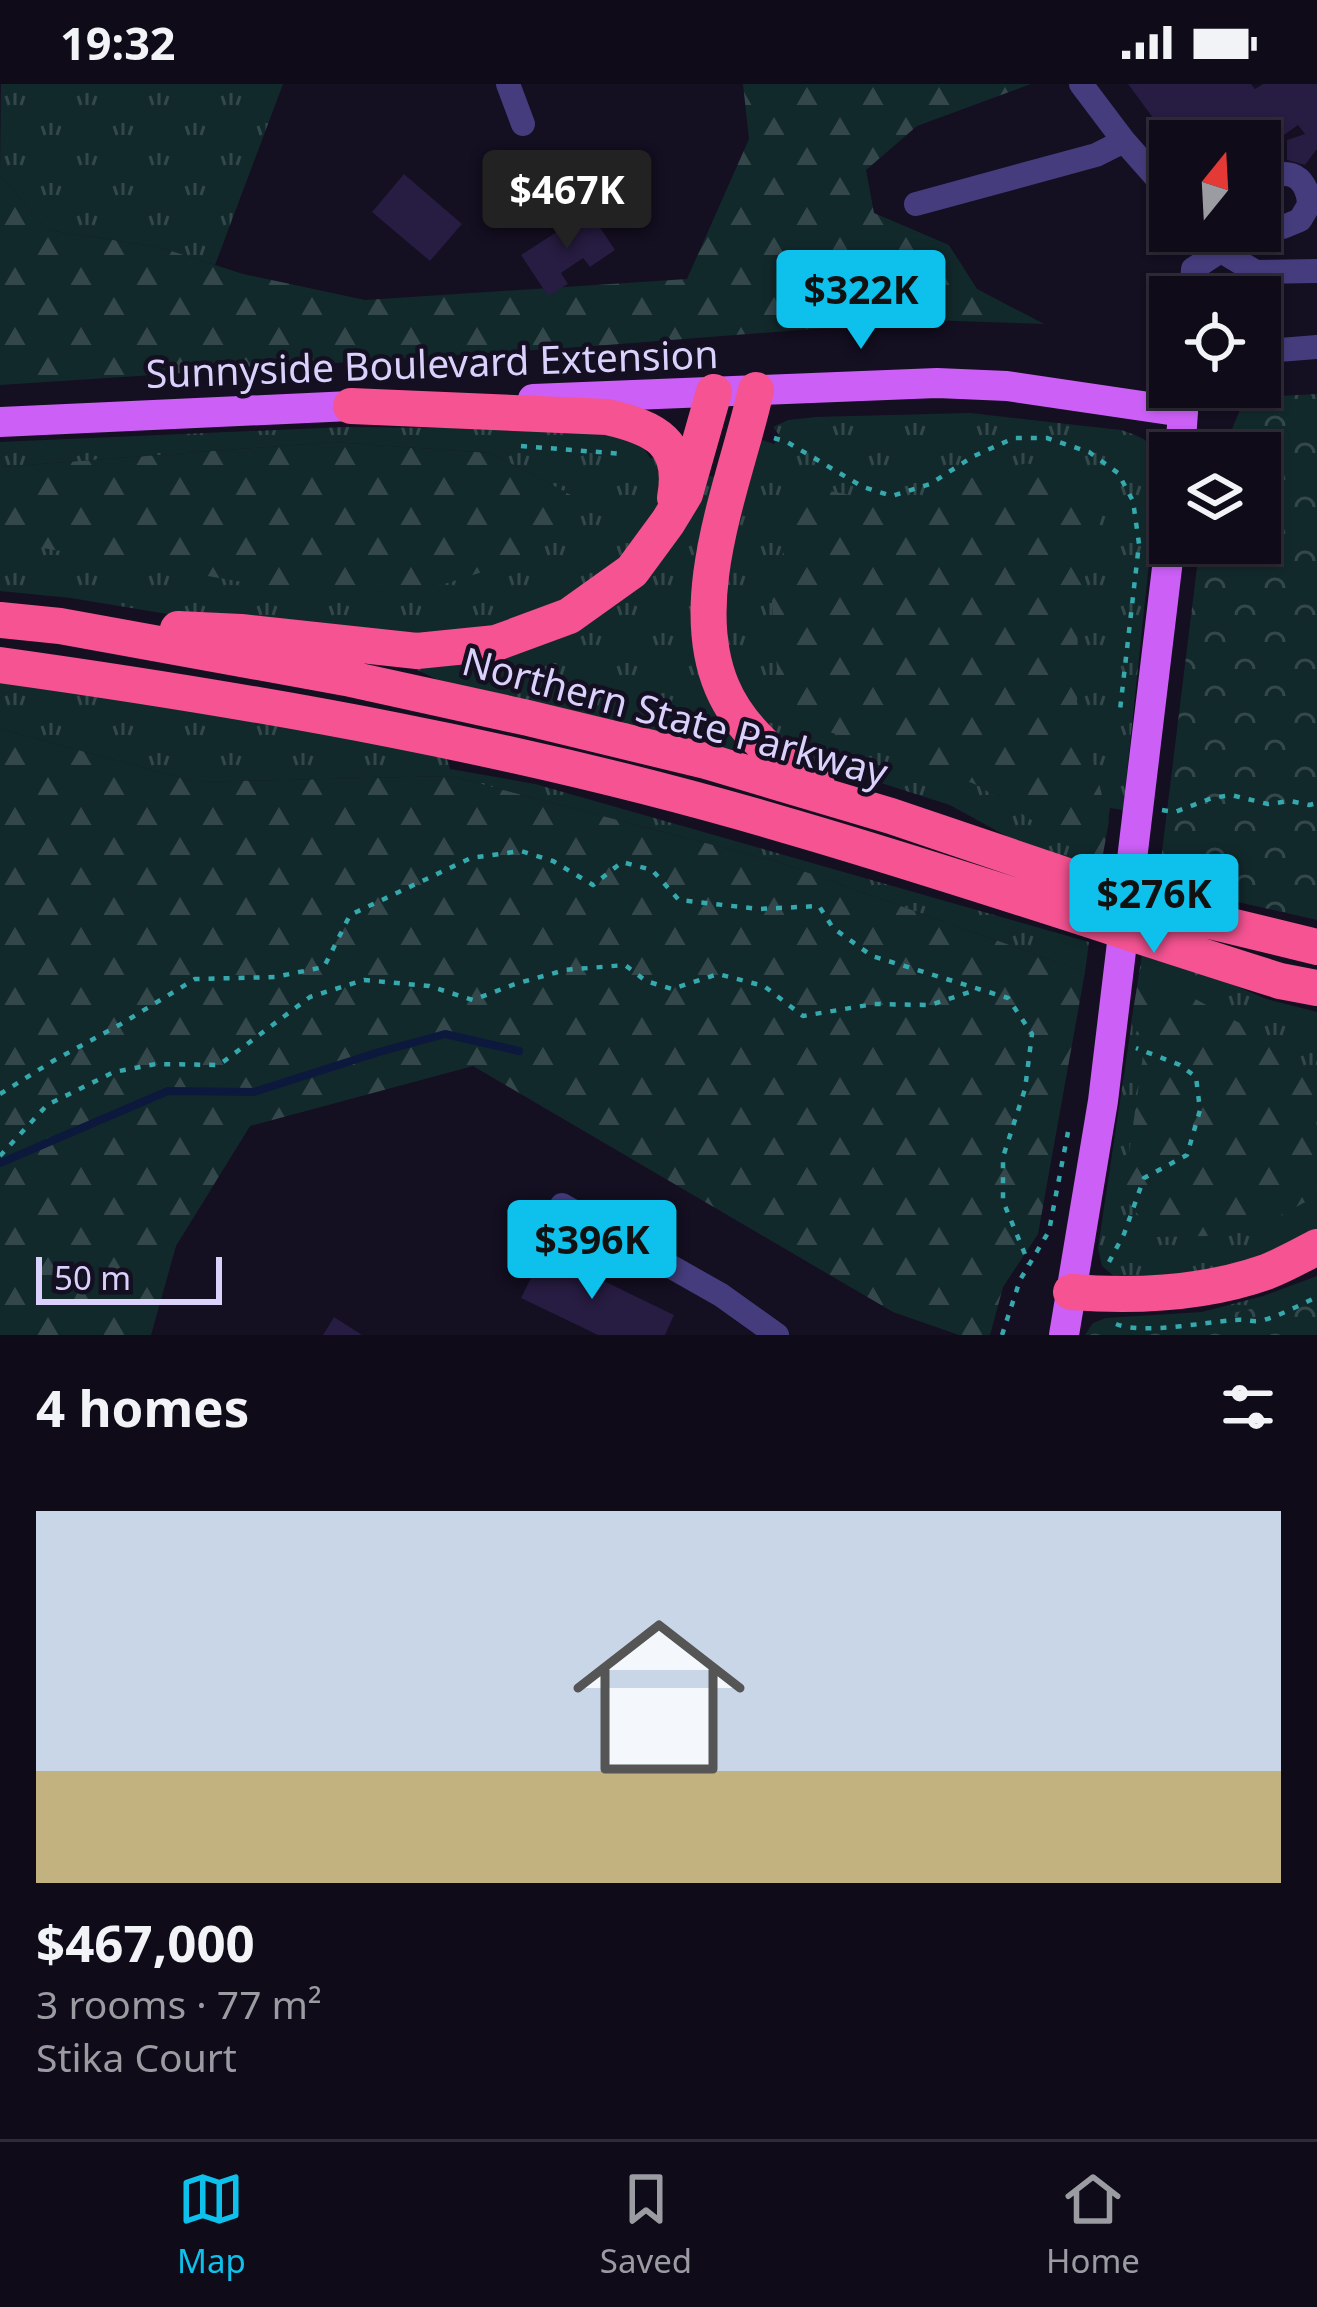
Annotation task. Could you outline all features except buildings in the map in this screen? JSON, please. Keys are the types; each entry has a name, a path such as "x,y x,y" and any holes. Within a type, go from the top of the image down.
{"highway":[{"path":"756,390 718,536 709,604 713,652 721,686 755,736 788,767 851,805"},
{"path":"60,626 241,632 417,651 496,643 569,616 632,571 686,494 714,392"},
{"path":"351,406 608,417 641,425 663,440 678,466 668,522"},
{"name":"Northern State Parkway","path":"0,620 60,626 346,678 706,761 1177,913 1317,946"},
{"name":"Northern State Parkway","path":"0,665 350,720 624,782 784,824 1280,981 1317,988"},
{"path":"1280,981 1317,998"},
{"path":"1071,1292 1183,1292 1235,1282 1317,1247"}],"main road":[{"name":"Sunnyside Boulevard Extension","path":"0,422 937,382 1149,398"},
{"path":"1064,1335 1103,1101 1119,1036 1168,564"}],"street":[{"path":"508,84 523,124"},
{"path":"1081,84 1149,169"},
{"path":"916,204 1096,155 1124,141"},
{"path":"1281,175 1301,181 1310,196 1306,214 1292,225 1281,226"},
{"path":"1224,252 1249,276"},
{"path":"1281,279 1317,271"},
{"path":"1281,349 1317,347"},
{"path":"562,1205 721,1295 777,1335"}],"path":[{"path":"1156,809 1175,812 1231,795 1268,804 1317,803"},
{"path":"0,1094 195,979 275,977 325,967 350,915 471,858 521,851 553,861 593,885 622,862 652,870 679,900 759,909 818,906 833,928 872,956 1008,998 1032,1034 1025,1089 1003,1157 1004,1201 1029,1264"},
{"path":"0,1156 47,1105 114,1072 156,1064 219,1065 310,997 364,980 430,986 472,1000 566,970 626,965 646,981 672,989 718,974 764,986 802,1016 874,1004 930,1005 979,989"},
{"path":"1106,1268 1144,1178 1187,1155 1200,1110 1196,1077 1180,1064 1119,1036"},
{"path":"1002,1335 1020,1280 1049,1232 1069,1126"},
{"path":"1108,1314 1122,1330 1142,1334 1236,1320 1258,1322 1317,1297"}],"green space":[{"path":"1,84 283,84 215,265 159,247 47,230 0,175"},
{"path":"743,84 1031,84 917,126 866,170 874,213 949,245 977,289 1044,324 928,320 0,385 0,175 47,230 159,247 243,274 365,300 687,279 749,139"},
{"path":"1317,394 1317,920 1158,884 1197,564 1281,564 1281,432 1231,432 1241,408 1281,408 1281,396"},
{"path":"970,413 1121,430 1149,443 1149,563 1123,810 1110,808 1101,865 1026,847 950,805 809,760 764,733 731,684 717,633 724,568 762,440 774,444 779,435 773,427 816,417"},
{"path":"344,427 624,430 650,458 662,456 667,475 645,547 579,599 492,629 383,637 257,629 0,591 0,546 573,496 490,453 333,442 0,467 0,442"},
{"path":"333,442 490,453 573,496 539,554 441,585 267,586 31,546 0,546 0,467"},
{"path":"1027,463 1065,477 1102,515 1078,600 1077,702 1109,821 1101,865 979,786 817,728 778,683 771,589 800,502 825,490 915,508 967,479"},
{"path":"707,475 722,479 705,552 748,739 738,751 440,681 399,661 558,632"},
{"path":"0,679 445,753 450,769 535,784 1089,942 1085,972 778,862 450,776 197,782 0,729"},
{"path":"0,729 197,782 450,776 778,862 1085,972 1038,1234 1003,1287 990,1335 959,1335 893,1312 473,1066 250,1126 176,1246 151,1335 0,1335"},
{"path":"1142,954 1196,969 1266,999 1317,1012 1317,1230 1308,1236 1221,1270 1142,1279 1114,1276 1102,1266 1098,1248"},
{"path":"1140,969 1269,1039 1316,1081 1317,1184 1311,1199 1258,1227 1206,1236 1156,1237 1123,1196 1145,1041 1131,1023"},
{"path":"1317,1276 1317,1288 1278,1308 1119,1335 1085,1335 1093,1323 1106,1318 1202,1312"},
{"path":"1317,1284 1317,1335 1088,1335 1091,1327 1117,1320 1197,1318 1244,1311"}],"waterway":[{"path":"0,1163 168,1091 254,1092 445,1034 519,1051"}]}
